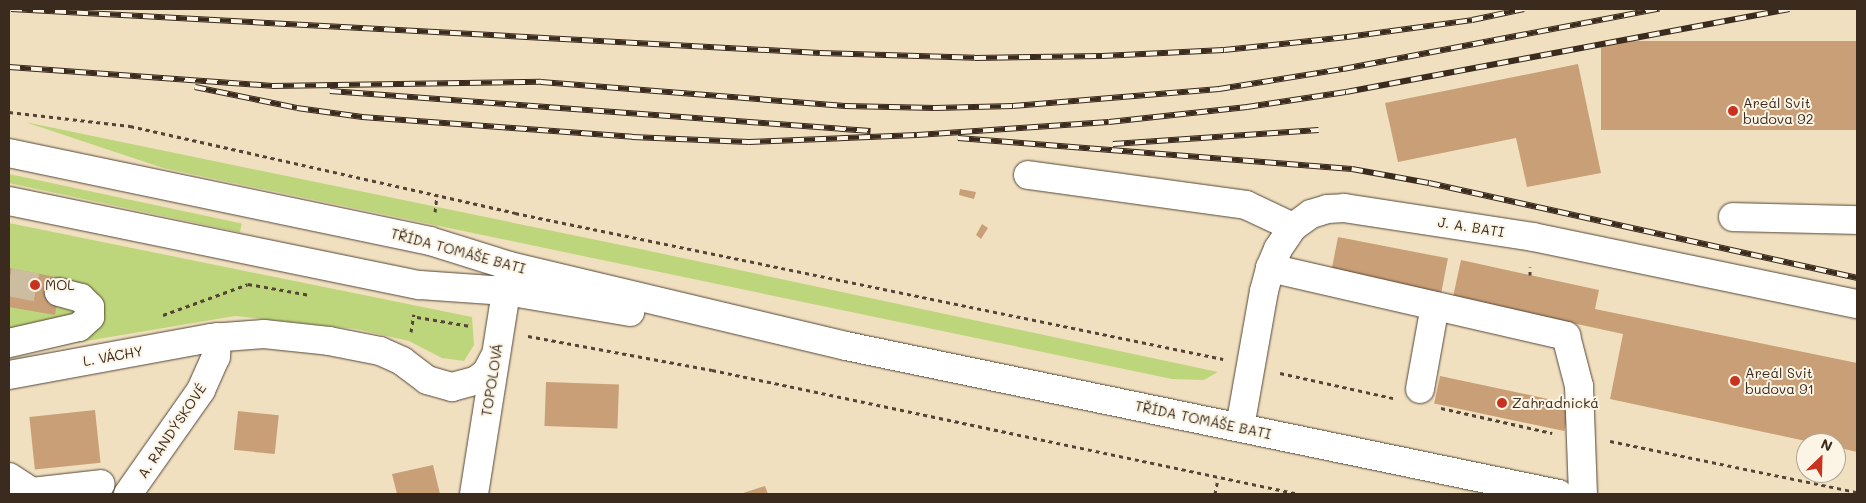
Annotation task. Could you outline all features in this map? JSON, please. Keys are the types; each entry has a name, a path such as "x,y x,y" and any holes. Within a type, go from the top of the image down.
{"main road":[{"name":"TŘÍDA TOMÁŠE BATI","path":"9,153 430,241 508,279 846,346 1559,494"},
{"path":"1028,174 1246,206 1293,227"},
{"name":"TŘÍDA TOMÁŠE BATI","path":"9,201 420,285 508,279"},
{"name":"J. A. BATI","path":"1240,427 1270,268 1278,249 1293,227 1311,214 1327,208 1344,208 1533,237 1857,304"},
{"path":"1733,217 1857,220"},
{"path":"1270,268 1566,336 1579,386 1583,494"},
{"name":"TOPOLOVÁ","path":"474,494 508,279"},
{"path":"9,343 79,327 90,317 90,307 81,298 59,292"},
{"path":"1418,398 1435,306"},
{"path":"217,338 264,334 356,345 380,351 402,361 427,380 452,387 475,382 486,373 494,358"},
{"name":"L. VÁCHY","path":"9,375 217,338"},
{"name":"A. RANDÝSKOVÉ","path":"128,494 202,390 216,357 217,338"},
{"path":"9,477 32,492 101,484"}],"path":[{"path":"9,112 130,126 516,213 1251,366 1418,398 1551,433 1581,435 1857,492"},
{"path":"500,332 537,337 712,370 1127,456 1218,478 1299,494"},
{"path":"1215,494 1218,478"}],"green space":[{"path":"25,122 626,246 1218,372 1204,380 1172,379 219,180 163,168"},
{"path":"9,174 242,223 240,232 9,183"},
{"path":"9,223 472,317 474,345 464,361 442,358 409,341 356,329 235,316 9,354"}],"building":[{"name":"Areál Svit budova 92","path":"1601,41 1857,41 1857,130 1601,130"},
{"path":"1578,64 1601,173 1527,187 1516,138 1398,162 1385,103"},
{"path":"960,189 976,192 974,199 959,195"},
{"path":"982,224 988,228 981,239 976,235"},
{"path":"1338,237 1448,258 1441,293 1331,271"},
{"name":"Areál Svit budova 91","path":"1461,260 1599,290 1595,309 1857,363 1857,452 1846,449 1846,433 1796,433 1796,439 1610,399 1623,334 1453,297"},
{"name":"MOL","path":"9,268 61,278 55,315 9,307"},
{"name":"Zahradnická","path":"1440,376 1570,404 1564,431 1434,403"},
{"path":"546,382 619,385 617,429 544,426"},
{"path":"95,410 101,463 35,470 29,417"},
{"path":"238,411 279,415 275,454 234,450"},
{"path":"433,465 440,494 397,494 392,474"},
{"path":"765,486 768,494 740,494"}],"tunnel":[{"path":"9,282 59,292"}],"railway":[{"path":"11,9 820,53 975,58 1102,56 1224,50 1347,37 1472,20 1524,9"},
{"path":"9,67 272,86 541,82 845,106 935,108 1013,106 1219,89 1343,69 1659,9"},
{"path":"195,87 297,108 362,117 632,137 749,142 917,135 1109,122 1247,107 1346,92 1789,9"},
{"path":"330,91 871,131"},
{"path":"1113,144 1319,130"},
{"path":"958,138 1352,169 1429,183 1857,278"}],"place":[{"name":"Areál Svit budova 92","path":"1733,111"},
{"name":"MOL","path":"35,285"},
{"name":"Areál Svit budova 91","path":"1735,381"},
{"name":"Zahradnická","path":"1502,403"}]}
